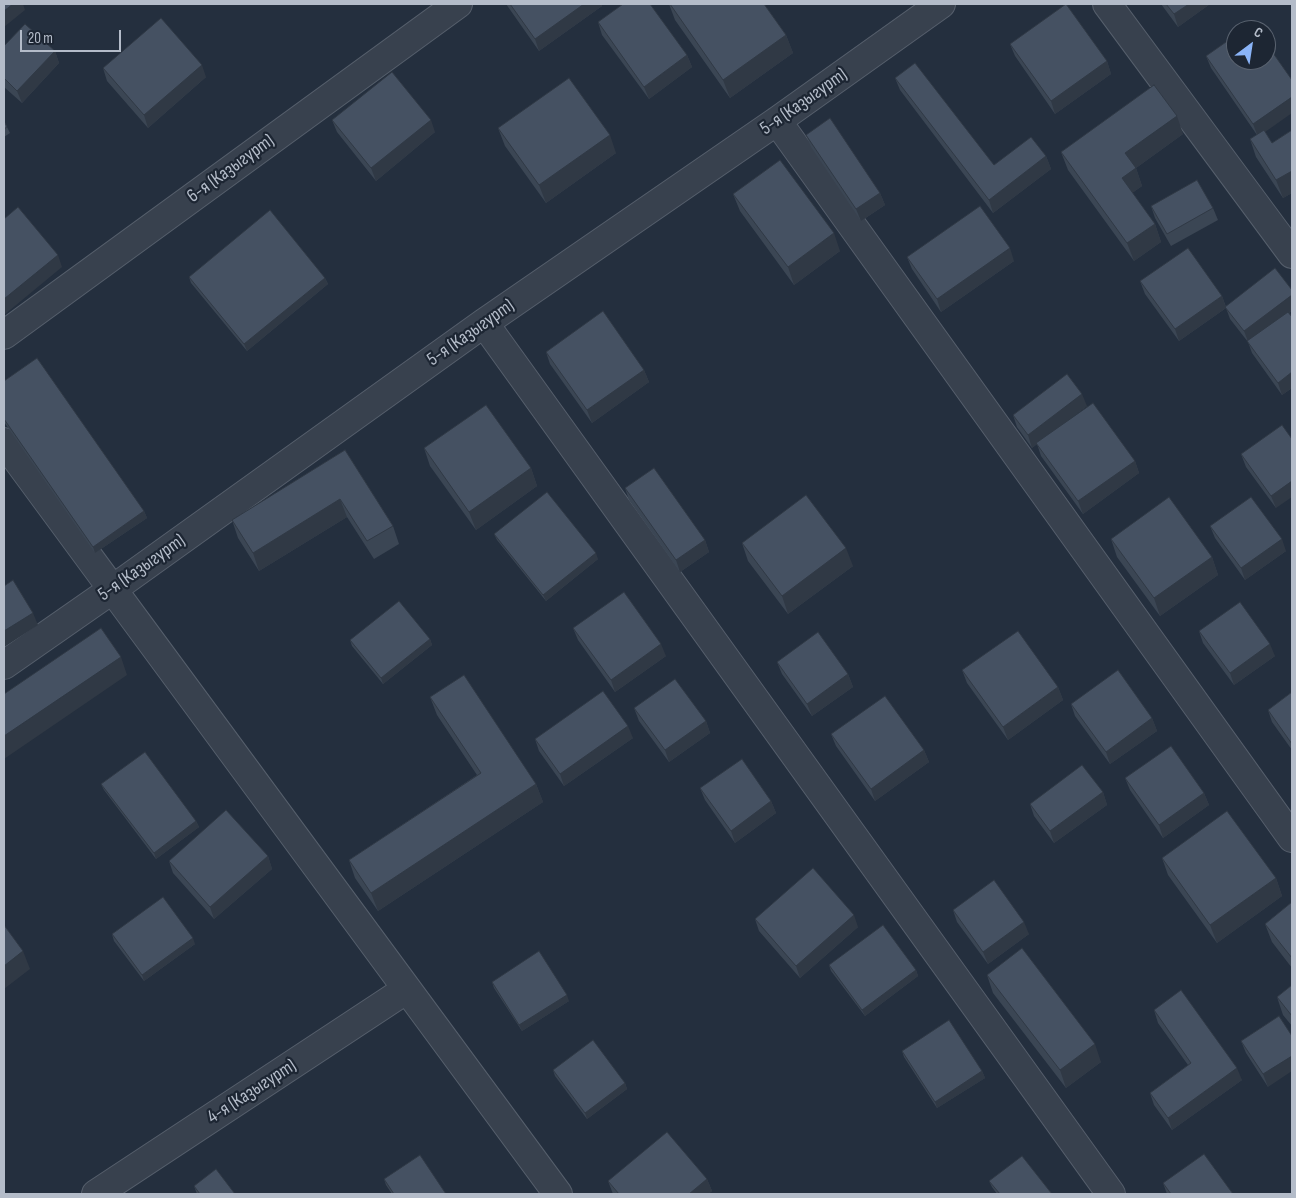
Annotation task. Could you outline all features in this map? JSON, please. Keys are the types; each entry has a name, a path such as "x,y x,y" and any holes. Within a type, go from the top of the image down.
{"street":[{"name":"6-я (Казыгурт)","path":"4,334 458,4"},
{"name":"5-я (Казыгурт)","path":"4,665 484,323 777,121 941,4"},
{"path":"1107,4 1292,254"},
{"path":"777,121 1292,838"},
{"path":"484,323 1111,1194"},
{"path":"4,442 558,1194"},
{"name":"4-я (Казыгурт)","path":"96,1194 407,989"}],"building":[{"path":"4,4 13,4 4,11"},
{"path":"510,4 584,4 535,39"},
{"path":"623,4 650,4 687,55 644,87 598,22"},
{"path":"670,4 764,4 786,35 723,80"},
{"path":"1066,4 1107,61 1051,101 1010,44"},
{"path":"1166,4 1189,4 1174,14"},
{"path":"161,18 202,65 144,115 103,68"},
{"path":"25,24 55,51 17,91 4,78 4,46"},
{"path":"1226,42 1226,70 1276,70 1276,57 1292,80 1292,97 1253,124 1206,56"},
{"path":"915,63 994,165 1031,137 1046,156 989,200 895,78"},
{"path":"392,72 431,120 371,168 332,120"},
{"path":"569,78 610,135 539,185 498,128"},
{"path":"1154,85 1177,116 1125,153 1136,168 1122,178 1155,224 1127,243 1061,152"},
{"path":"830,118 880,193 856,209 806,135"},
{"path":"1264,130 1272,143 1292,130 1292,171 1276,180 1250,139"},
{"path":"780,160 834,233 788,267 733,194"},
{"path":"1197,180 1213,208 1167,234 1151,206"},
{"path":"980,206 1010,248 937,299 907,257"},
{"path":"18,207 58,255 4,299 4,219"},
{"path":"270,210 325,278 244,344 189,277"},
{"path":"1188,248 1222,296 1175,329 1140,281"},
{"path":"1275,268 1292,290 1292,295 1244,331 1225,307"},
{"path":"603,311 644,370 587,410 546,352"},
{"path":"1288,312 1292,317 1292,372 1278,383 1247,341"},
{"path":"37,358 144,511 93,547 4,419 4,381"},
{"path":"1067,374 1082,394 1028,435 1013,415"},
{"path":"1093,403 1135,461 1078,501 1036,443"},
{"path":"486,405 531,468 469,512 424,448"},
{"path":"1282,425 1292,439 1292,481 1271,496 1241,454"},
{"path":"345,450 393,526 367,541 340,499 253,553 232,520"},
{"path":"654,468 705,540 676,560 625,488"},
{"path":"547,492 596,553 543,595 494,534"},
{"path":"806,495 846,548 782,596 742,543"},
{"path":"1169,497 1212,557 1154,598 1111,539"},
{"path":"1251,497 1282,539 1241,568 1210,526"},
{"path":"13,580 33,613 4,631 4,586"},
{"path":"624,592 661,644 611,680 573,628"},
{"path":"399,601 430,639 381,678 350,640"},
{"path":"1240,602 1270,644 1230,673 1199,631"},
{"path":"101,628 121,657 4,736 4,694"},
{"path":"1018,631 1058,687 1003,727 962,670"},
{"path":"818,632 848,674 807,704 777,662"},
{"path":"1118,670 1152,718 1106,752 1071,704"},
{"path":"464,675 536,784 371,893 349,860 481,773 430,697"},
{"path":"675,679 706,721 665,750 634,708"},
{"path":"603,691 628,726 560,774 535,739"},
{"path":"1292,692 1292,744 1268,710"},
{"path":"885,696 924,750 871,789 831,734"},
{"path":"1171,746 1204,793 1159,825 1125,778"},
{"path":"145,752 196,821 154,853 101,784"},
{"path":"742,759 771,801 731,831 700,788"},
{"path":"1082,765 1103,792 1050,831 1030,804"},
{"path":"226,810 268,856 210,907 169,861"},
{"path":"1227,811 1276,878 1210,925 1162,858"},
{"path":"813,868 854,915 796,966 755,919"},
{"path":"994,880 1024,922 983,952 953,910"},
{"path":"163,897 193,938 142,975 112,934"},
{"path":"1292,902 1292,958 1265,924"},
{"path":"4,925 23,951 4,966"},
{"path":"883,925 916,970 862,1010 829,965"},
{"path":"1022,948 1095,1044 1060,1070 987,975"},
{"path":"539,951 567,995 519,1025 492,982"},
{"path":"1292,985 1292,1016 1277,997"},
{"path":"1181,990 1237,1068 1168,1118 1150,1093 1191,1063 1154,1010"},
{"path":"1279,1016 1292,1036 1292,1056 1263,1074 1241,1041"},
{"path":"949,1020 982,1071 935,1102 902,1051"},
{"path":"593,1040 625,1083 585,1113 553,1070"},
{"path":"667,1132 707,1179 689,1194 619,1194 608,1181"},
{"path":"1204,1154 1233,1194 1171,1194 1163,1183"},
{"path":"420,1155 446,1194 394,1194 384,1179"},
{"path":"1022,1156 1052,1194 1000,1194 989,1181"},
{"path":"216,1169 235,1194 200,1194 194,1186"}]}
